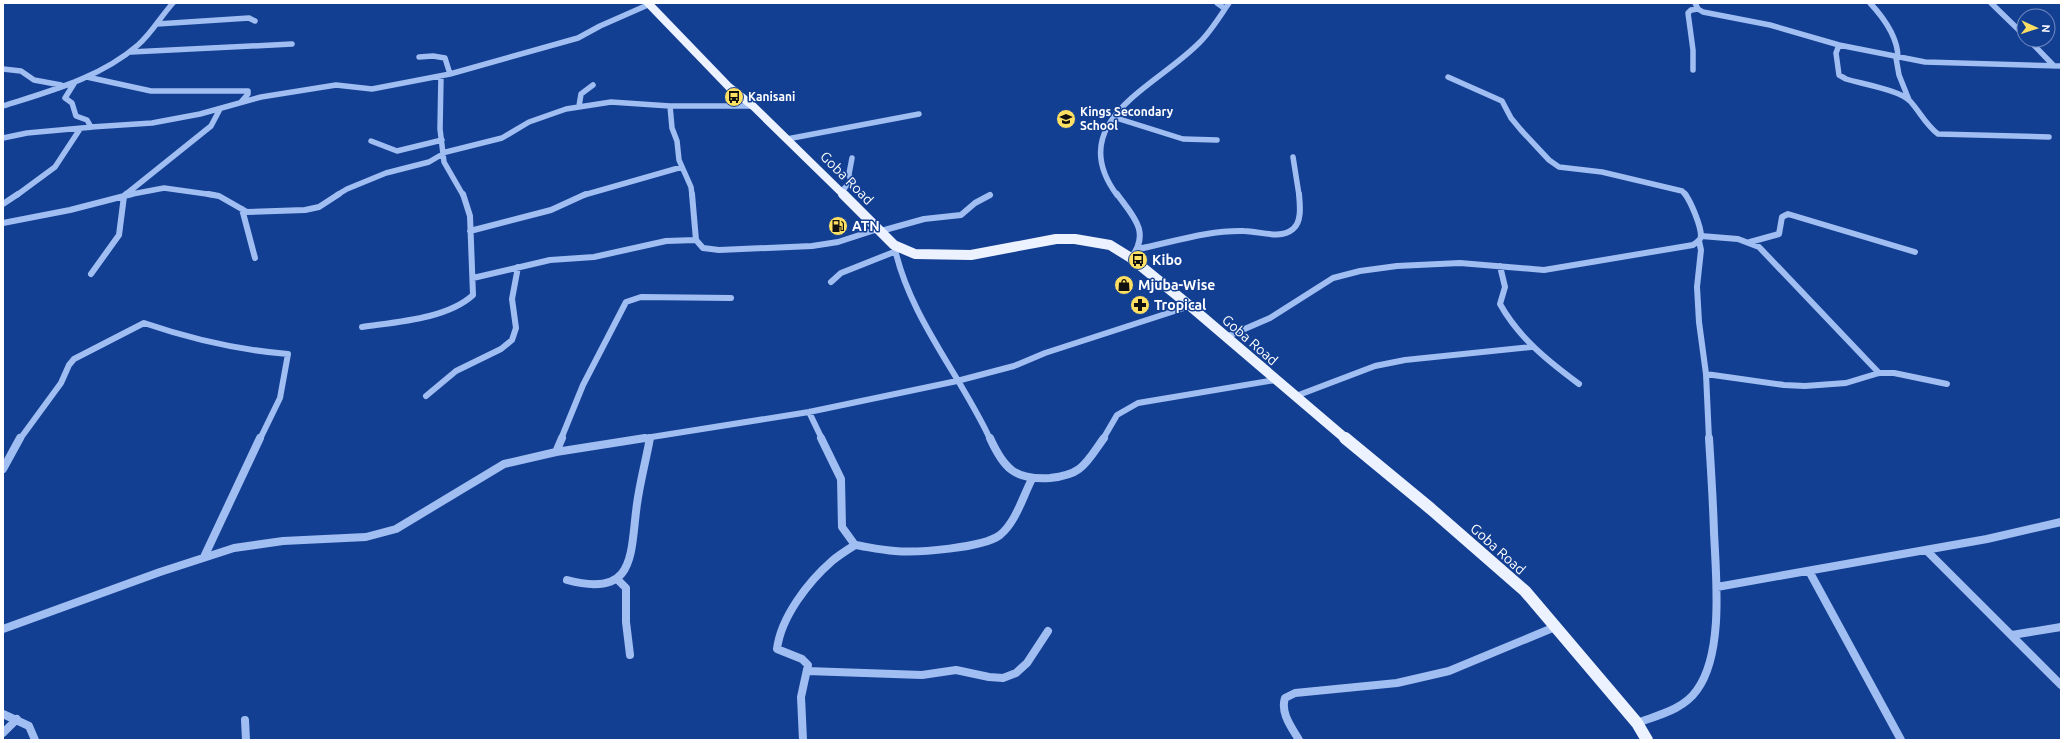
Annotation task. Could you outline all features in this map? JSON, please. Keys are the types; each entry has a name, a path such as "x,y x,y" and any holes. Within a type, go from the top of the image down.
{"main road":[{"name":"Goba Road","path":"649,4 729,87 753,106 787,139 879,230 894,248 915,254 948,256 971,255 1056,239 1075,239 1110,245 1131,258 1190,306 1275,380 1296,396 1525,591 1637,723 1647,740"}],"street":[{"path":"3,106 75,82 102,70 131,52 152,32 173,3"},
{"path":"1217,3 1224,8"},
{"path":"1131,258 1138,249 1142,234 1139,225 1109,184 1100,154 1106,127 1113,117 1200,42 1229,3"},
{"path":"1695,3 1698,9"},
{"path":"1870,3 1883,17 1889,28 1897,48 1899,75 1909,100 1930,128 1940,134 2007,134 2049,137"},
{"path":"1991,3 2016,27"},
{"path":"3,138 32,132 80,130 93,127 152,123 262,97 336,85 369,89 441,76 580,38 600,26 649,4"},
{"path":"1693,70 1693,50 1688,13 1691,10 1698,9 1708,13 1770,25 1839,45 1897,58 1936,63 2061,66"},
{"path":"157,24 249,18 255,21"},
{"path":"131,52 159,52 292,44"},
{"path":"1839,45 1837,58 1838,73 1840,76 1878,87 1909,100"},
{"path":"2037,48 2054,66"},
{"path":"419,57 433,56 445,58 450,74"},
{"path":"3,69 21,71 34,80 63,86"},
{"path":"362,327 437,313 469,300 473,295 470,216 466,200 444,162 442,140 441,76"},
{"path":"87,77 151,91 248,91 248,94 241,102"},
{"path":"1448,77 1502,101 1511,118 1521,130 1549,160 1559,167 1602,172 1682,191 1687,195 1690,202 1700,239 1701,250 1698,287 1699,322 1706,374 1717,587 1716,624 1708,671 1697,691 1678,708 1637,723"},
{"path":"75,82 65,98 72,103 76,116 87,120 90,126 93,127"},
{"path":"579,106 581,94 593,85"},
{"path":"3,223 70,210 124,196 172,188 225,198 247,212 314,209 347,189 386,173 429,162 444,154 502,138 538,118 557,111 579,106 618,102 670,106 753,106"},
{"path":"670,106 672,128 677,141 678,153 682,167 686,172 691,187 696,226 696,240 703,248 712,250 812,246 838,242 924,219 960,214 975,203 990,195"},
{"path":"91,274 119,235 124,196 211,126 220,108"},
{"path":"787,139 918,114"},
{"path":"1113,117 1183,139 1217,140"},
{"path":"3,204 25,190 55,167 80,130"},
{"path":"371,141 398,151 442,140"},
{"path":"1138,249 1222,232 1246,231 1281,234 1290,231 1296,226 1299,218 1299,198 1293,157"},
{"path":"841,192 851,181 850,174 852,158"},
{"path":"470,231 552,210 589,193 682,167"},
{"path":"242,209 255,258"},
{"path":"1226,337 1270,318 1333,278 1346,274 1397,266 1429,264 1500,266 1544,270 1559,269 1693,245 1700,239 1727,238 1750,242 1779,234 1782,217 1788,214 1915,252"},
{"path":"473,278 555,259 594,257 666,241 696,240"},
{"path":"1750,242 1766,254 1879,373"},
{"path":"831,282 841,273 894,248 913,302 985,428 996,452 1011,472 1032,479 1059,477 1079,469 1105,437 1117,415 1123,410 1138,403 1275,380"},
{"path":"1500,266 1505,287 1500,304 1508,317 1531,347 1579,384"},
{"path":"426,396 446,377 467,363 505,347 511,341 516,329 512,310 512,297 518,267"},
{"path":"556,452 586,379 626,302 641,297 731,298"},
{"path":"3,629 204,557 234,548 262,543 366,537 396,529 483,475 504,464 556,452 809,412 957,381 1014,366 1045,353 1190,306"},
{"path":"3,469 16,444 61,383 67,373 68,364 81,352 109,342 139,324 144,323 183,336 253,351 288,354 280,398 223,514 204,557"},
{"path":"1296,396 1374,366 1405,360 1531,347"},
{"path":"1706,374 1784,385 1805,386 1846,383 1879,373 1915,376 1946,384"},
{"path":"809,412 841,479 842,527 855,545 895,552 988,542 999,536 1006,528 1032,479"},
{"path":"567,580 584,585 599,584 617,579 627,566 633,549 637,504 650,437"},
{"path":"1717,587 1987,539 2061,522"},
{"path":"803,740 801,697 808,665 806,661 777,649 778,636 807,589 830,563 855,545"},
{"path":"1926,550 2061,685"},
{"path":"1808,571 1901,740"},
{"path":"617,579 626,588 626,622 630,655"},
{"path":"1300,740 1284,712 1283,704 1289,695 1295,693 1397,683 1449,671 1555,627"},
{"path":"2012,635 2061,627"},
{"path":"807,671 840,670 927,676 956,670 990,678 1008,677 1020,671 1038,648 1048,631"},
{"path":"3,714 17,719 29,726 35,740"},
{"path":"3,733 17,719"},
{"path":"245,720 246,740"}],"place":[{"name":"Kanisani","path":"734,97"},
{"name":"Kings Secondary School","path":"1066,119"},
{"name":"ATN","path":"838,226"},
{"name":"Kibo","path":"1138,260"},
{"name":"Mjuba-Wise","path":"1124,285"},
{"name":"Tropical","path":"1140,305"}]}
